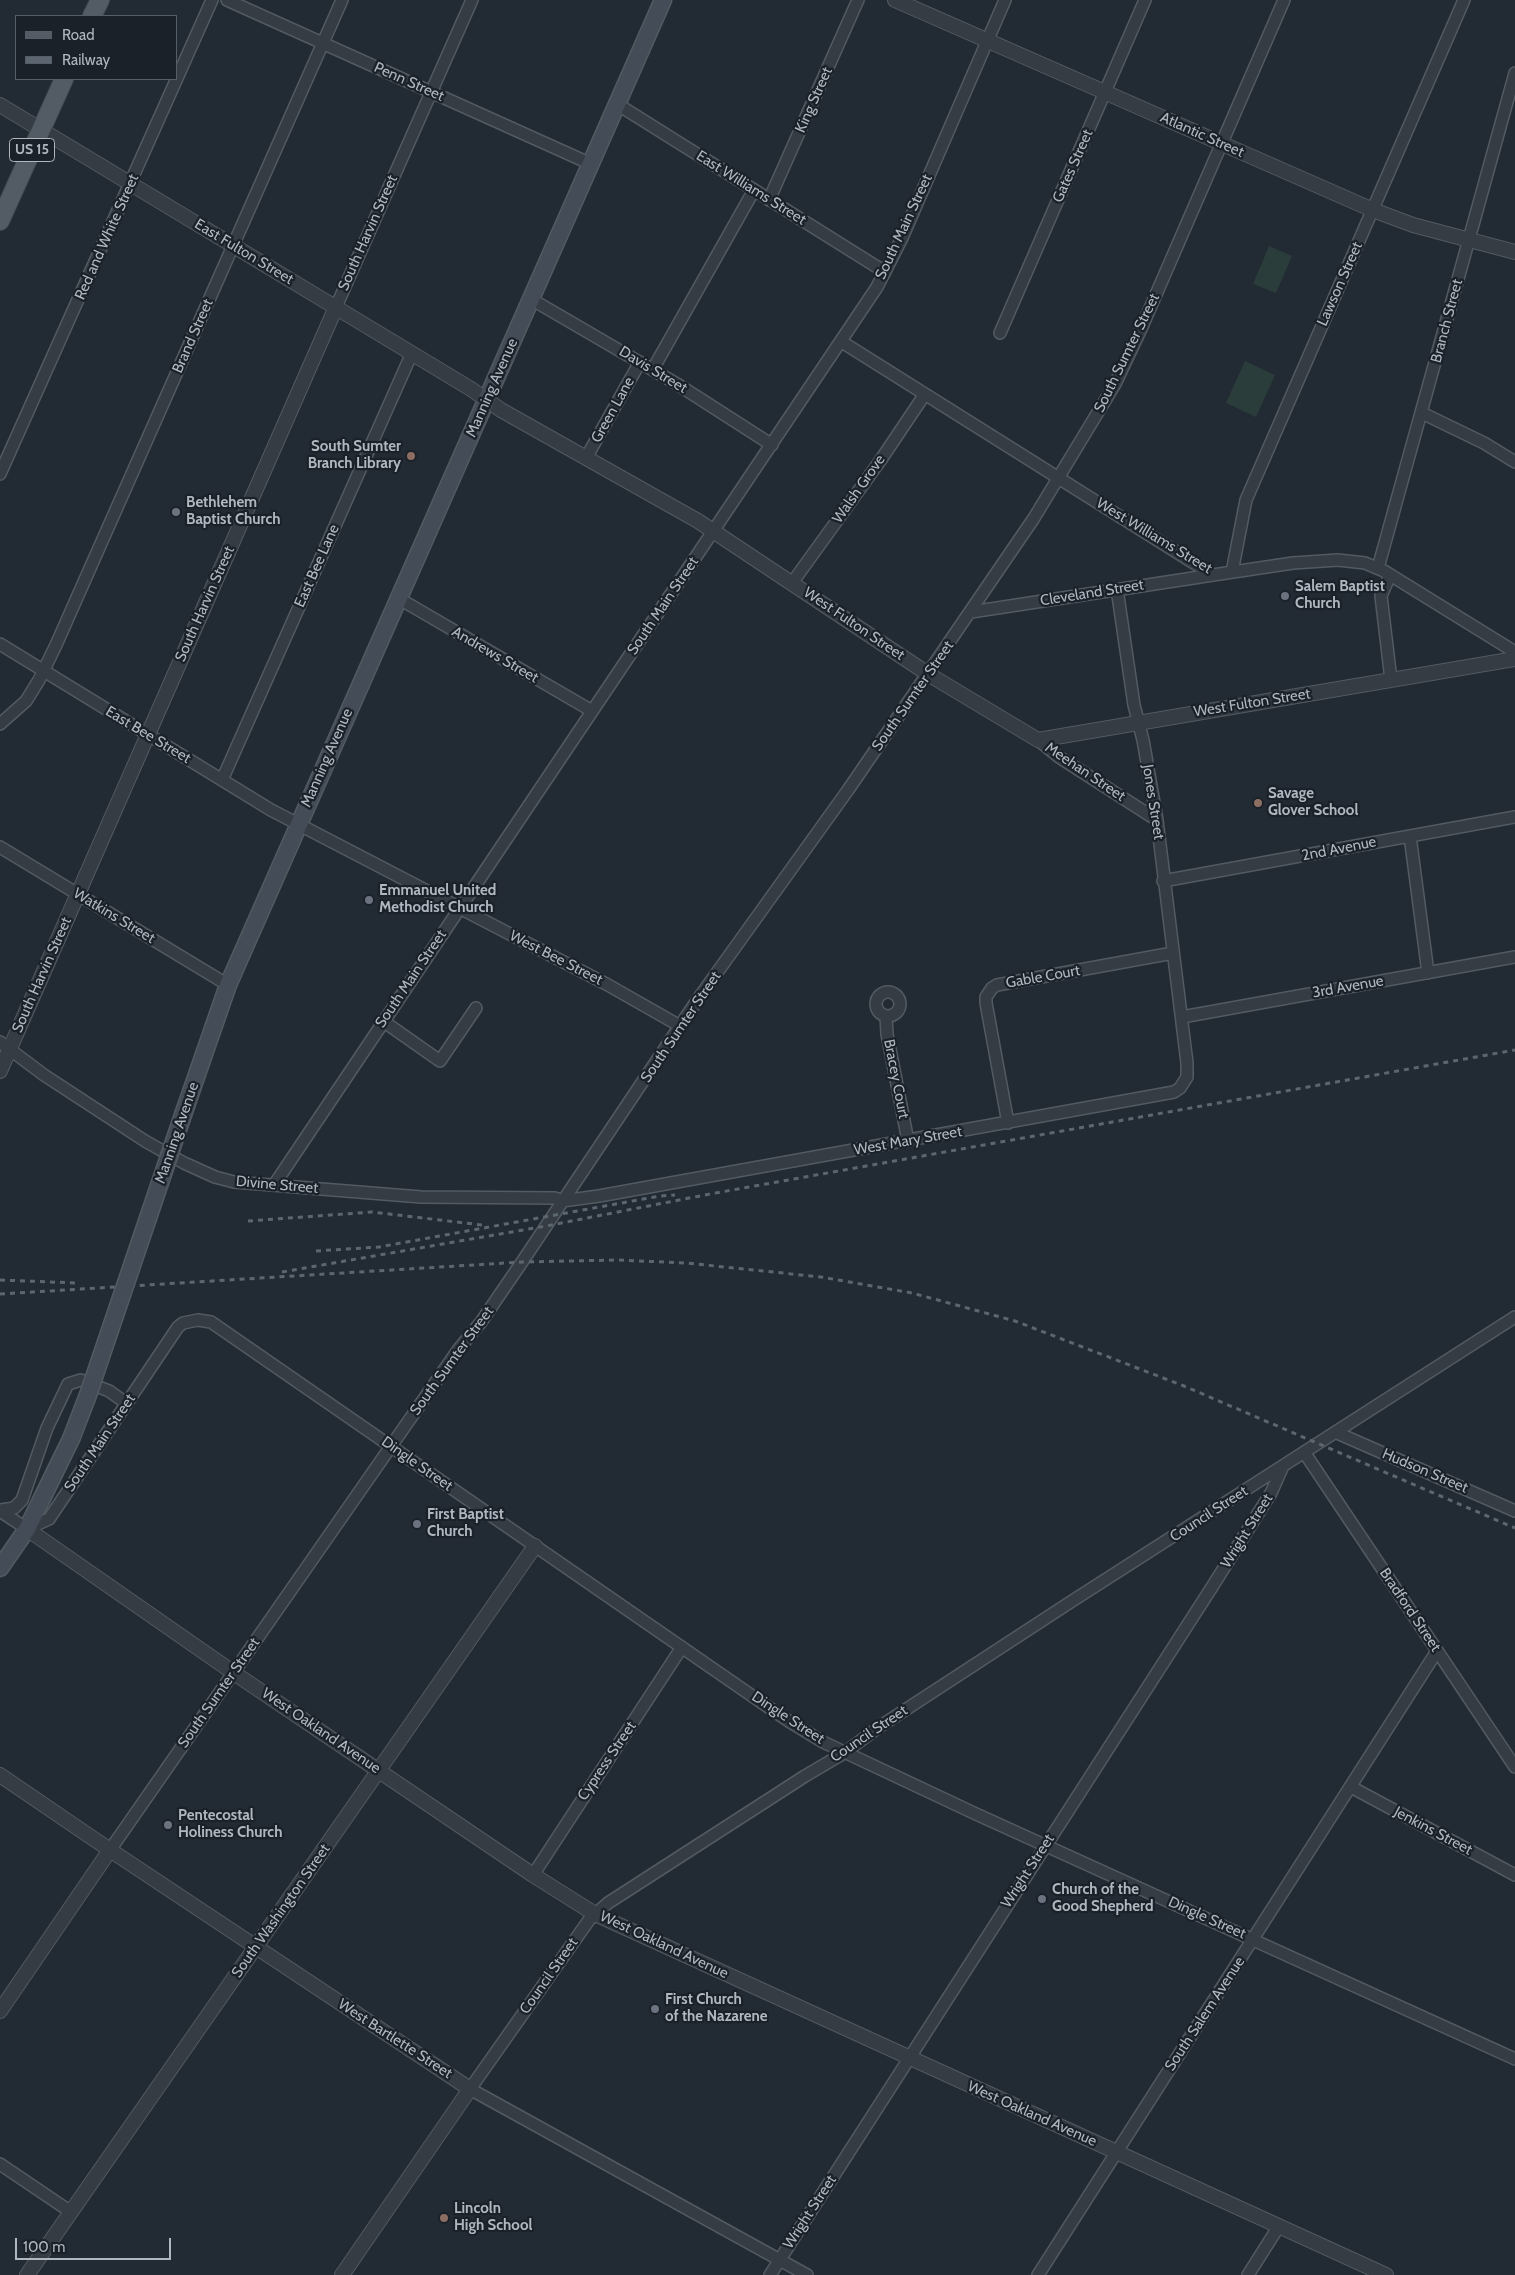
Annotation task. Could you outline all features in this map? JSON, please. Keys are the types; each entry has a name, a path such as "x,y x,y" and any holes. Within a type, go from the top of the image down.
{"main road":[{"path":"92,15 100,0"},
{"name":"Manning Avenue","path":"27,1529 71,1439 88,1395 228,985 297,825 663,0"},
{"name":"US 15","path":"0,221 64,80"},
{"name":"South Main Street","path":"0,1568 27,1529"}],"street":[{"name":"Red and White Street","path":"178,76 212,0"},
{"name":"Penn Street","path":"227,0 590,164"},
{"name":"Brand Street","path":"0,724 26,701 44,671 342,0"},
{"name":"South Harvin Street","path":"0,1071 5,1045 77,894 472,0"},
{"name":"King Street","path":"769,200 858,0"},
{"name":"Atlantic Street","path":"895,0 1373,210 1413,225 1515,252"},
{"name":"South Main Street","path":"274,1186 382,1021 842,342 885,272 1006,0"},
{"name":"Gates Street","path":"1000,333 1145,0"},
{"name":"South Sumter Street","path":"0,2011 462,1344 491,1307 680,1026 971,612 1059,478 1115,384 1141,330 1284,0"},
{"name":"Lawson Street","path":"1232,572 1246,500 1464,0"},
{"name":"Branch Street","path":"1378,568 1515,73"},
{"name":"Red and White Street","path":"0,474 176,80"},
{"name":"East Williams Street","path":"617,104 885,272"},
{"name":"East Fulton Street","path":"0,105 412,353 486,400"},
{"path":"652,369 754,190"},
{"name":"Davis Street","path":"531,299 652,369 772,445"},
{"name":"West Williams Street","path":"842,342 1213,575 1293,563 1338,560 1355,561 1390,574 1515,652"},
{"name":"East Bee Lane","path":"222,780 412,353"},
{"name":"Green Lane","path":"586,458 640,362"},
{"name":"Walsh Grove","path":"792,583 925,394"},
{"name":"West Fulton Street","path":"486,400 714,531 928,674 1038,740 1515,659"},
{"path":"1422,413 1484,443 1515,462"},
{"path":"1390,574 1381,596 1391,680"},
{"name":"Cleveland Street","path":"971,612 1213,575"},
{"name":"Jones Street","path":"1117,589 1134,705 1157,820 1163,881 1182,1017"},
{"name":"Andrews Street","path":"398,598 592,711"},
{"name":"East Bee Street","path":"0,644 297,825"},
{"name":"Meehan Street","path":"1038,740 1059,757 1157,820"},
{"name":"2nd Avenue","path":"1163,881 1515,817"},
{"name":"West Bee Street","path":"297,825 608,985 680,1026"},
{"path":"1410,836 1428,973"},
{"name":"Watkins Street","path":"0,847 228,985"},
{"name":"Gable Court","path":"1008,1123 986,1003 986,997 992,988 1173,953"},
{"name":"3rd Avenue","path":"1182,1017 1515,958"},
{"path":"382,1021 440,1062 476,1008"},
{"name":"Bracey Court","path":"886,1016 887,1034 908,1141"},
{"name":"West Mary Street","path":"562,1201 908,1141 1174,1092 1180,1088 1188,1072 1182,1017"},
{"name":"Divine Street","path":"5,1045 145,1141 184,1163 215,1177 234,1182 274,1186 422,1197 555,1198 562,1201"},
{"name":"Council Street","path":"342,2275 556,1965 595,1914 805,1776 844,1753 879,1727 1028,1630 1515,1317"},
{"name":"South Main Street","path":"27,1529 49,1519 178,1327 183,1323 198,1320"},
{"name":"Dingle Street","path":"198,1320 211,1322 787,1720 844,1753 1515,2059"},
{"path":"0,1510 14,1508 22,1500 47,1428 68,1384 81,1380 109,1391 126,1403"},
{"name":"Hudson Street","path":"1335,1432 1515,1511"},
{"name":"Bradford Street","path":"1304,1452 1515,1767"},
{"name":"Wright Street","path":"770,2275 1271,1493 1283,1466"},
{"name":"West Oakland Avenue","path":"0,1510 234,1673 533,1875 595,1914 1386,2275"},
{"name":"South Washington Street","path":"27,2275 535,1546"},
{"name":"Cypress Street","path":"533,1875 682,1647"},
{"name":"South Salem Avenue","path":"1038,2275 1438,1651"},
{"name":"West Bartlette Street","path":"0,1775 255,1948 470,2089 807,2275"},
{"name":"Jenkins Street","path":"1351,1787 1515,1875"},
{"path":"0,2164 71,2212"},
{"path":"1248,2275 1279,2226"}],"shaded area":[{"path":"1269,246 1292,256 1276,293 1253,284"},
{"path":"1245,361 1275,375 1256,417 1226,403"}],"railway":[{"path":"282,1272 546,1226 710,1194 1515,1050"},
{"path":"316,1251 379,1247 660,1196 675,1195"},
{"path":"248,1221 372,1212 482,1225"},
{"path":"0,1294 522,1262 617,1260 686,1263 821,1277 912,1293 1015,1321 1184,1386 1515,1528"},
{"path":"0,1280 77,1283"}],"place":[{"name":"South Sumter Branch Library","path":"411,456"},
{"name":"Bethlehem Baptist Church","path":"176,512"},
{"name":"Salem Baptist Church","path":"1285,596"},
{"name":"Savage Glover School","path":"1258,803"},
{"name":"Emmanuel United Methodist Church","path":"369,900"},
{"name":"First Baptist Church","path":"417,1524"},
{"name":"Pentecostal Holiness Church","path":"168,1825"},
{"name":"Church of the Good Shepherd","path":"1042,1899"},
{"name":"First Church of the Nazarene","path":"655,2009"},
{"name":"Lincoln High School","path":"444,2218"}]}
